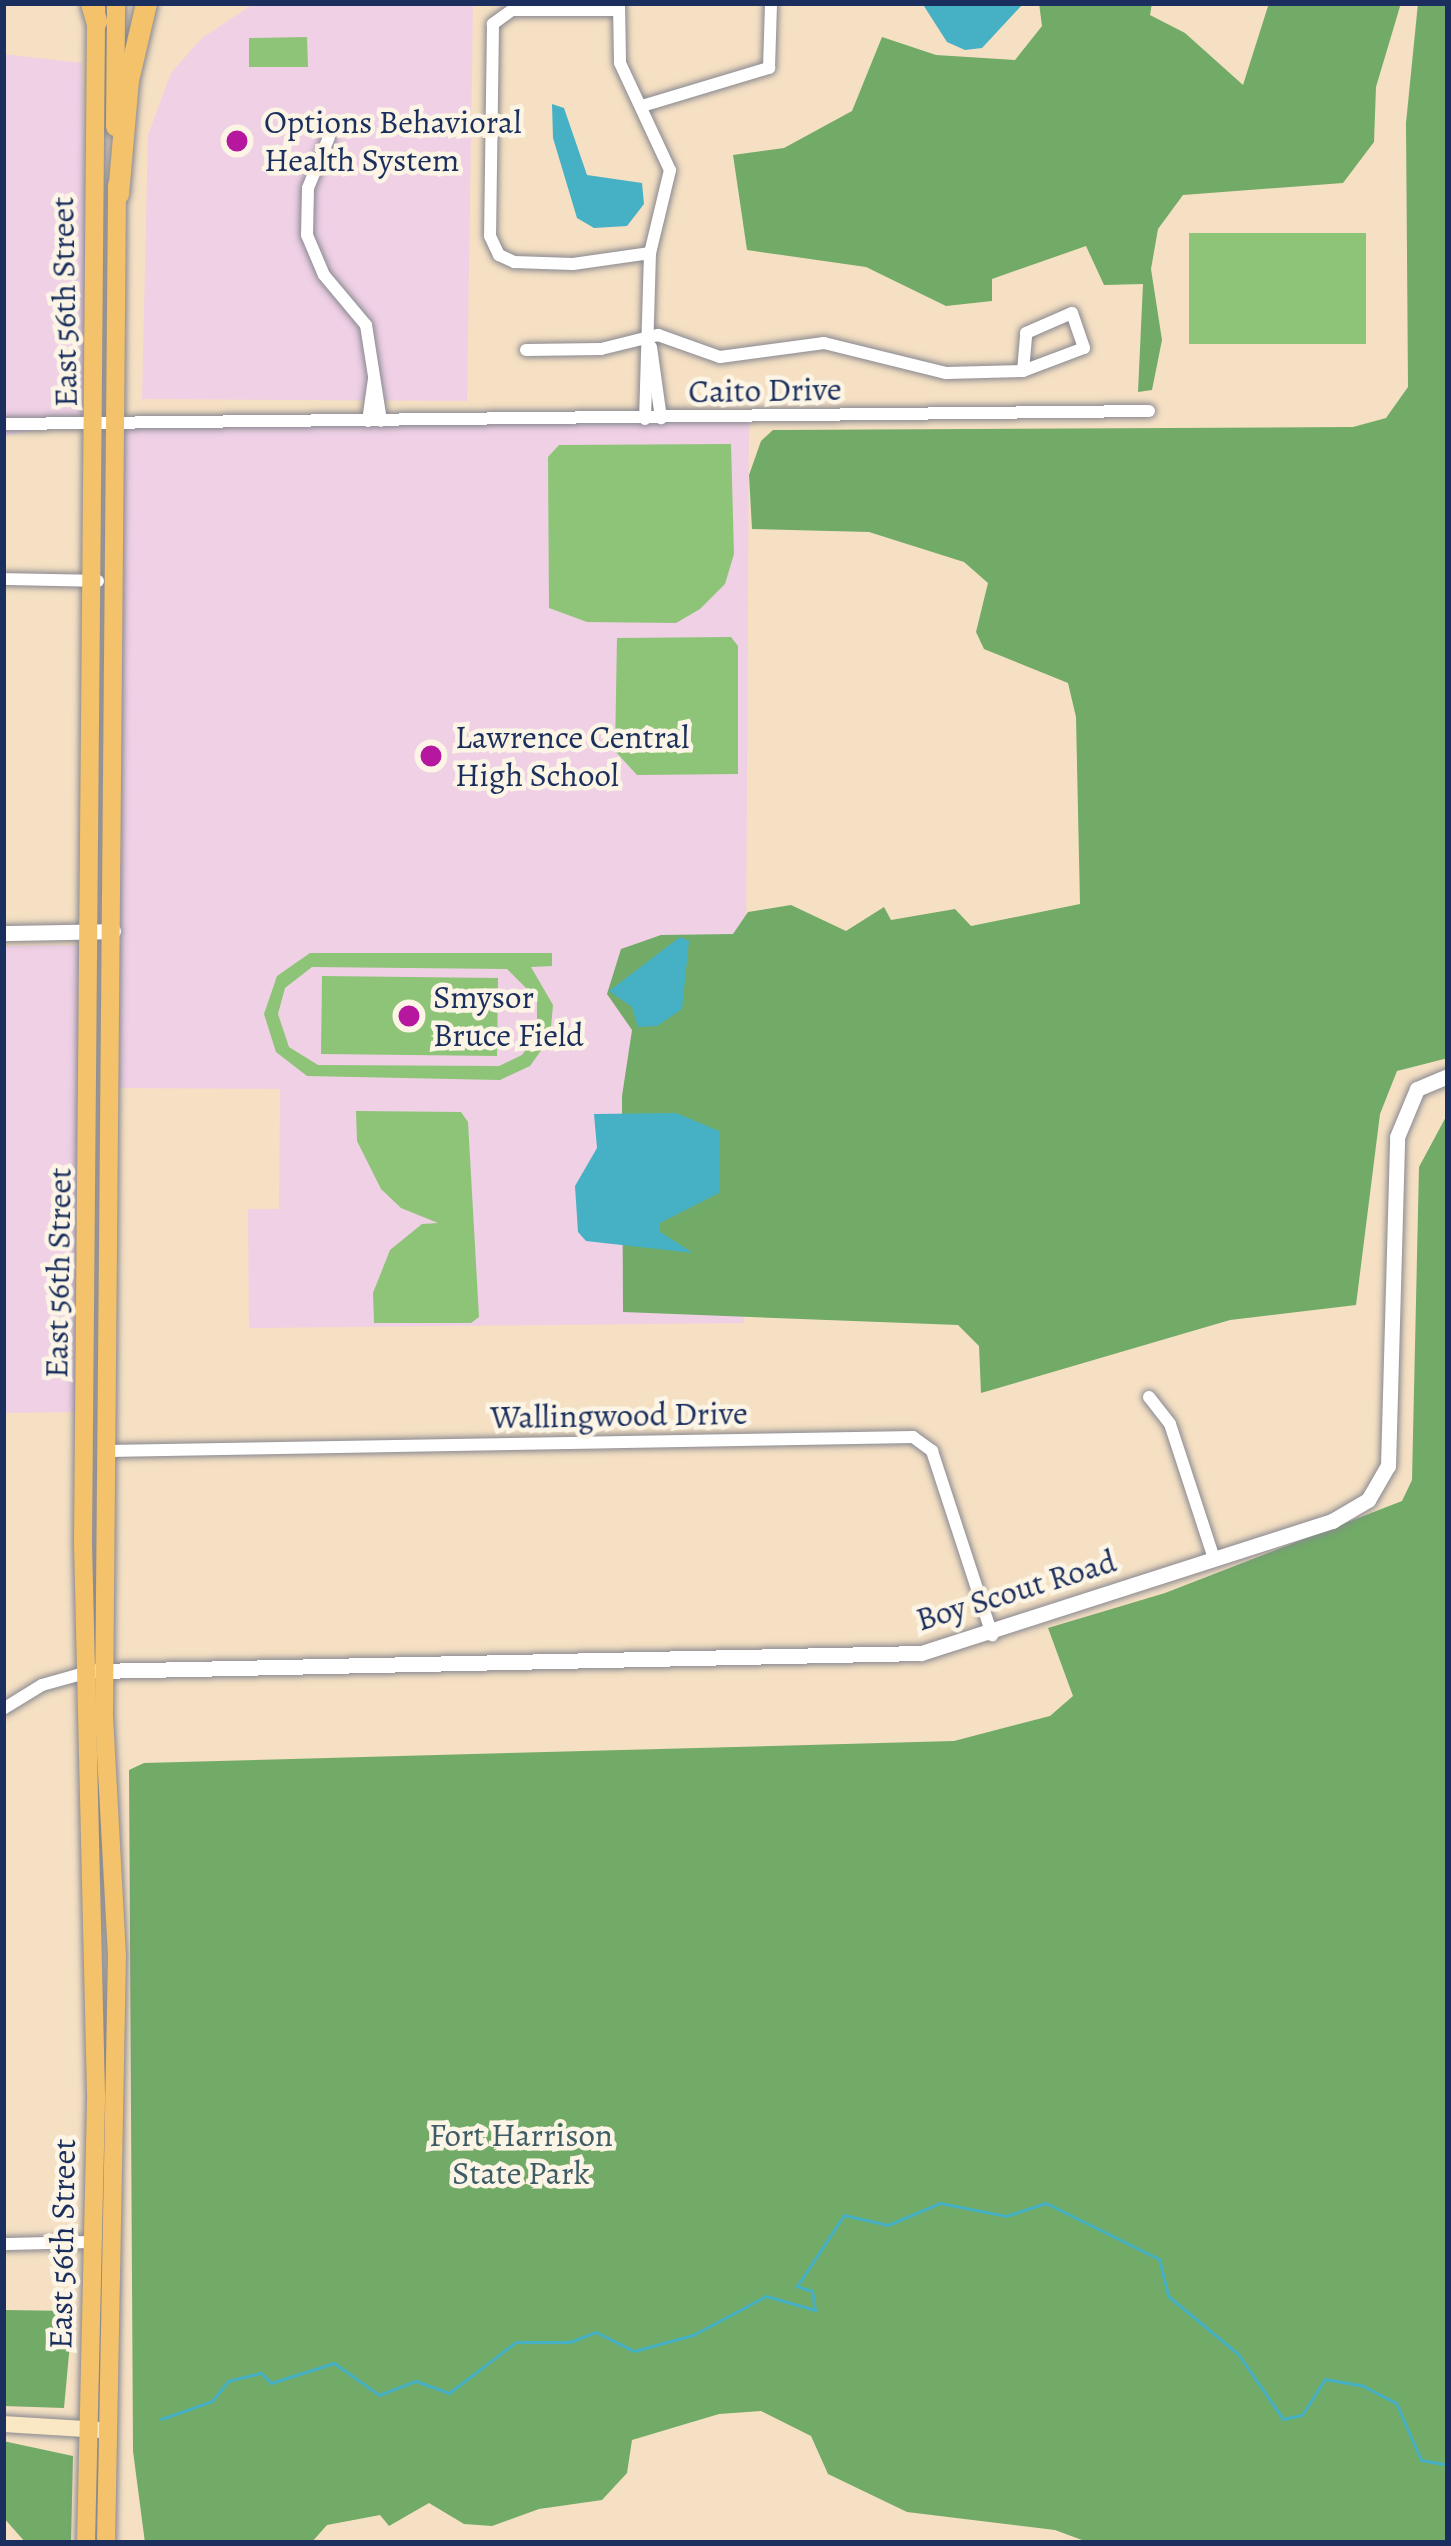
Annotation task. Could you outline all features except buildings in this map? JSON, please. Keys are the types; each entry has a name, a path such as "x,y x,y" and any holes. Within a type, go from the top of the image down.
{"highway":[{"path":"118,194 128,80 146,3"}],"main road":[{"name":"East 56th Street","path":"86,2543 94,2242 95,1671 88,1283 94,580 118,194 116,3"},
{"name":"East 56th Street","path":"94,9 106,424 118,581 107,1451 95,1671 117,1956 106,2543"},
{"path":"3,2424 108,2430"}],"street":[{"path":"642,106 769,68 771,3"},
{"path":"645,418 651,341 650,253 670,170 620,63 619,6 512,10 493,24 490,236 499,255 530,263 650,253"},
{"path":"329,137 308,188 307,235 324,275 365,325 375,421"},
{"path":"526,350 601,349 651,341 720,357 824,343 946,373 1023,370 1084,348 1072,313 1026,333 1023,370"},
{"path":"651,341 661,418"},
{"name":"Caito Drive","path":"3,424 1149,412"},
{"path":"3,579 118,581"},
{"path":"3,933 113,931"},
{"name":"Boy Scout Road","path":"3,1709 42,1684 95,1671 888,1655 992,1635 1332,1521 1369,1500 1384,1478 1392,1439 1397,1137 1417,1089 1448,1076"},
{"path":"88,1283 110,1283"},
{"path":"1149,1397 1173,1432 1214,1559"},
{"name":"Wallingwood Drive","path":"107,1451 913,1437 932,1451 992,1635"},
{"path":"3,2244 94,2242"}],"shaded area":[{"path":"255,3 473,3 467,401 142,399 148,135 171,73 202,38"},
{"path":"3,54 82,63 86,314 83,418 3,437"},
{"name":"Lawrence Central High School","path":"749,418 744,1323 249,1328 248,1209 279,1209 280,1089 111,1088 117,424"},
{"path":"82,945 75,1412 3,1413 3,946"}],"green space":[{"path":"1039,3 1152,3 1150,15 1185,33 1243,85 1269,3 1401,3 1376,87 1374,142 1343,183 1183,195 1158,229 1151,269 1162,340 1152,390 1138,392 1143,284 1104,285 1086,246 992,279 992,301 946,306 866,267 747,250 733,155 784,148 852,111 882,37 936,55 1015,60 1042,26"},
{"path":"1418,3 1448,3 1448,1058 1397,1071 1380,1114 1356,1305 1230,1320 981,1393 979,1346 958,1325 623,1312 622,1096 632,1030 607,994 621,949 661,935 733,934 748,912 791,905 846,931 884,907 891,920 955,909 971,926 1080,904 1076,717 1068,683 984,649 976,632 988,583 964,562 869,532 752,529 749,475 761,441 773,430 1353,427 1386,418 1408,387 1406,123"},
{"path":"307,37 308,67 249,67 249,38"},
{"path":"1189,233 1366,233 1366,344 1189,344"},
{"path":"731,444 734,554 725,584 700,609 676,623 587,622 549,608 548,457 559,445"},
{"path":"731,637 738,646 738,774 637,775 615,751 617,638"},
{"path":"310,953 552,953 552,966 531,967 553,1005 550,1038 530,1066 500,1080 307,1076 276,1052 264,1014 277,976","holes":["312,967 507,969 537,999 537,1034 522,1055 499,1066 318,1065 289,1047 278,1014 285,988"]},
{"name":"Smysor Bruce Field","path":"322,976 498,978 497,1056 321,1054"},
{"path":"356,1111 461,1112 468,1122 479,1317 471,1323 374,1323 373,1293 390,1250 422,1224 438,1223 401,1208 381,1189 357,1141"},
{"name":"Fort Harrison State Park","path":"1448,1113 1448,2543 1090,2543 1055,2530 907,2512 828,2474 811,2436 761,2411 719,2414 632,2440 627,2473 602,2500 539,2509 492,2526 464,2524 429,2503 389,2526 380,2515 327,2525 311,2543 145,2543 133,2451 129,1770 144,1763 954,1741 1050,1716 1073,1696 1048,1628 1165,1593 1402,1501 1412,1480 1419,1167"},
{"path":"3,2310 73,2311 64,2408 3,2406"},
{"path":"3,2441 73,2456 71,2543 26,2543 3,2517"}],"water":[{"path":"922,3 1023,4 982,48 965,50 947,42"},
{"path":"552,104 564,108 587,175 642,183 644,204 627,226 594,228 577,218 553,138"},
{"path":"680,937 689,941 682,1009 657,1026 638,1027 632,1007 609,991"},
{"path":"676,1113 719,1131 719,1193 660,1223 660,1232 693,1253 586,1241 578,1232 575,1186 597,1148 594,1114"}],"waterway":[{"path":"161,2419 212,2401 228,2381 261,2373 271,2383 334,2363 379,2395 416,2381 449,2393 516,2342 570,2342 596,2332 634,2351 693,2335 766,2296 815,2310 812,2291 797,2286 844,2215 888,2225 940,2203 1006,2216 1046,2203 1159,2259 1168,2296 1238,2354 1283,2419 1302,2415 1325,2379 1363,2386 1396,2403 1421,2460 1448,2465"}],"place":[{"name":"Options Behavioral Health System","path":"237,141"},
{"name":"Lawrence Central High School","path":"431,756"},
{"name":"Smysor Bruce Field","path":"409,1016"}]}
